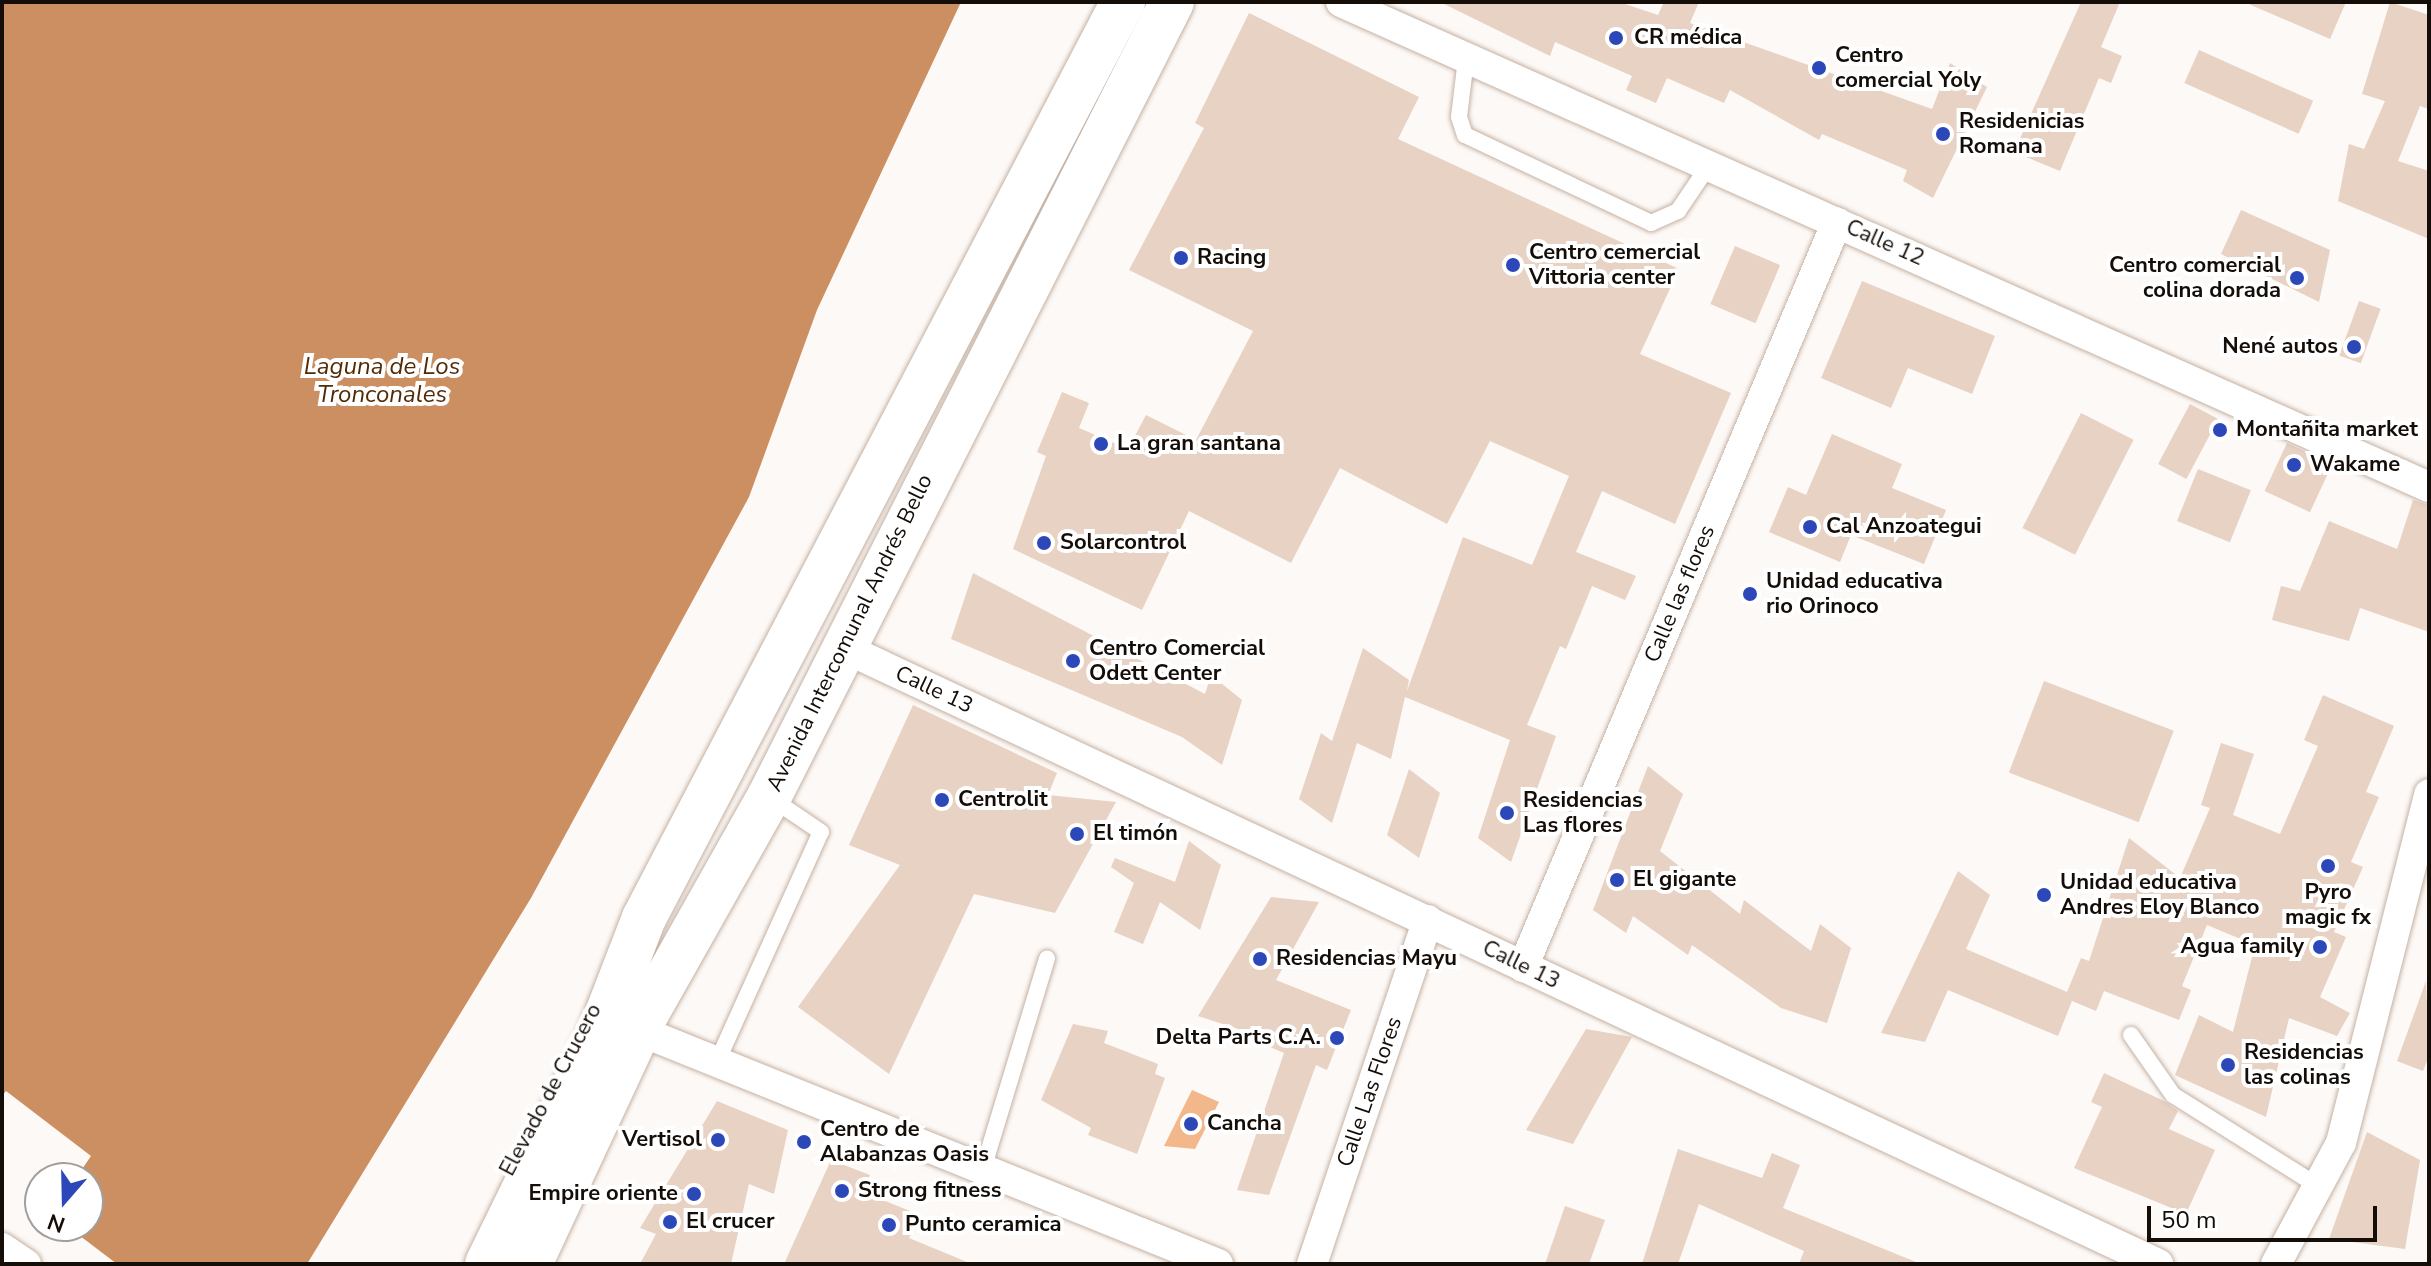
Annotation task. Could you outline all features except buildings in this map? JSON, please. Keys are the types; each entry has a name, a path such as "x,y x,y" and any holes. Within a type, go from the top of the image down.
{"main road":[{"name":"Avenida Intercomunal Andrés Bello","path":"530,1264 627,1042 644,918 1123,2"},
{"name":"Avenida Intercomunal Andrés Bello","path":"487,1264 627,1042 769,797 840,646 1172,2"},
{"name":"Elevado de Crucero","path":"461,1264 644,918"},
{"path":"554,1264 627,1042"}],"street":[{"name":"Calle 12","path":"1341,2 2429,487"},
{"name":"Calle las flores","path":"1523,967 1837,222"},
{"name":"Calle 13","path":"840,646 2158,1264"},
{"path":"2276,1264 2341,1143 2429,794"},
{"name":"Calle Las Flores","path":"1312,1264 1428,920"},
{"path":"627,1042 717,1062 1218,1264"},
{"path":"2,1248 26,1264"}],"lane":[{"path":"1466,59 1462,126 1500,157 1651,223 1678,211 1709,165"},
{"path":"717,1062 821,832 769,797"},
{"path":"983,1169 1047,959"},
{"path":"2131,1035 2173,1095 2318,1186"}],"shaded area":[{"name":"Cancha","path":"1192,1090 1219,1102 1195,1149 1164,1146"}],"water":[{"name":"Laguna de Los Tronconales","path":"2,2 961,2 817,310 749,497 531,898 307,1264 117,1264 88,1242 104,1242 104,1162 87,1162 91,1156 6,1091 2,1096"}],"place":[{"name":"CR médica","path":"1616,38"},
{"name":"Centro comercial Yoly","path":"1819,68"},
{"name":"Residenicias Romana","path":"1943,134"},
{"name":"Racing","path":"1181,258"},
{"name":"Centro cemercial Vittoria center","path":"1513,265"},
{"name":"Centro comercial colina dorada","path":"2297,278"},
{"name":"Nené autos","path":"2354,347"},
{"name":"Montañita market","path":"2220,430"},
{"name":"La gran santana","path":"1101,444"},
{"name":"Wakame","path":"2294,465"},
{"name":"Cal Anzoategui","path":"1810,527"},
{"name":"Solarcontrol","path":"1044,543"},
{"name":"Unidad educativa rio Orinoco","path":"1750,594"},
{"name":"Centro Comercial Odett Center","path":"1073,661"},
{"name":"Centrolit","path":"942,800"},
{"name":"Residencias Las flores","path":"1507,813"},
{"name":"El timón","path":"1077,834"},
{"name":"Pyro magic fx","path":"2328,866"},
{"name":"El gigante","path":"1617,880"},
{"name":"Unidad educativa Andres Eloy Blanco","path":"2044,895"},
{"name":"Agua family","path":"2320,947"},
{"name":"Residencias Mayu","path":"1260,959"},
{"name":"Delta Parts C.A.","path":"1337,1038"},
{"name":"Residencias las colinas","path":"2228,1065"},
{"name":"Cancha","path":"1191,1124"},
{"name":"Vertisol","path":"718,1140"},
{"name":"Centro de Alabanzas Oasis","path":"804,1142"},
{"name":"Strong fitness","path":"842,1191"},
{"name":"Empire oriente","path":"694,1194"},
{"name":"El crucer","path":"670,1222"},
{"name":"Punto ceramica","path":"889,1225"}]}
